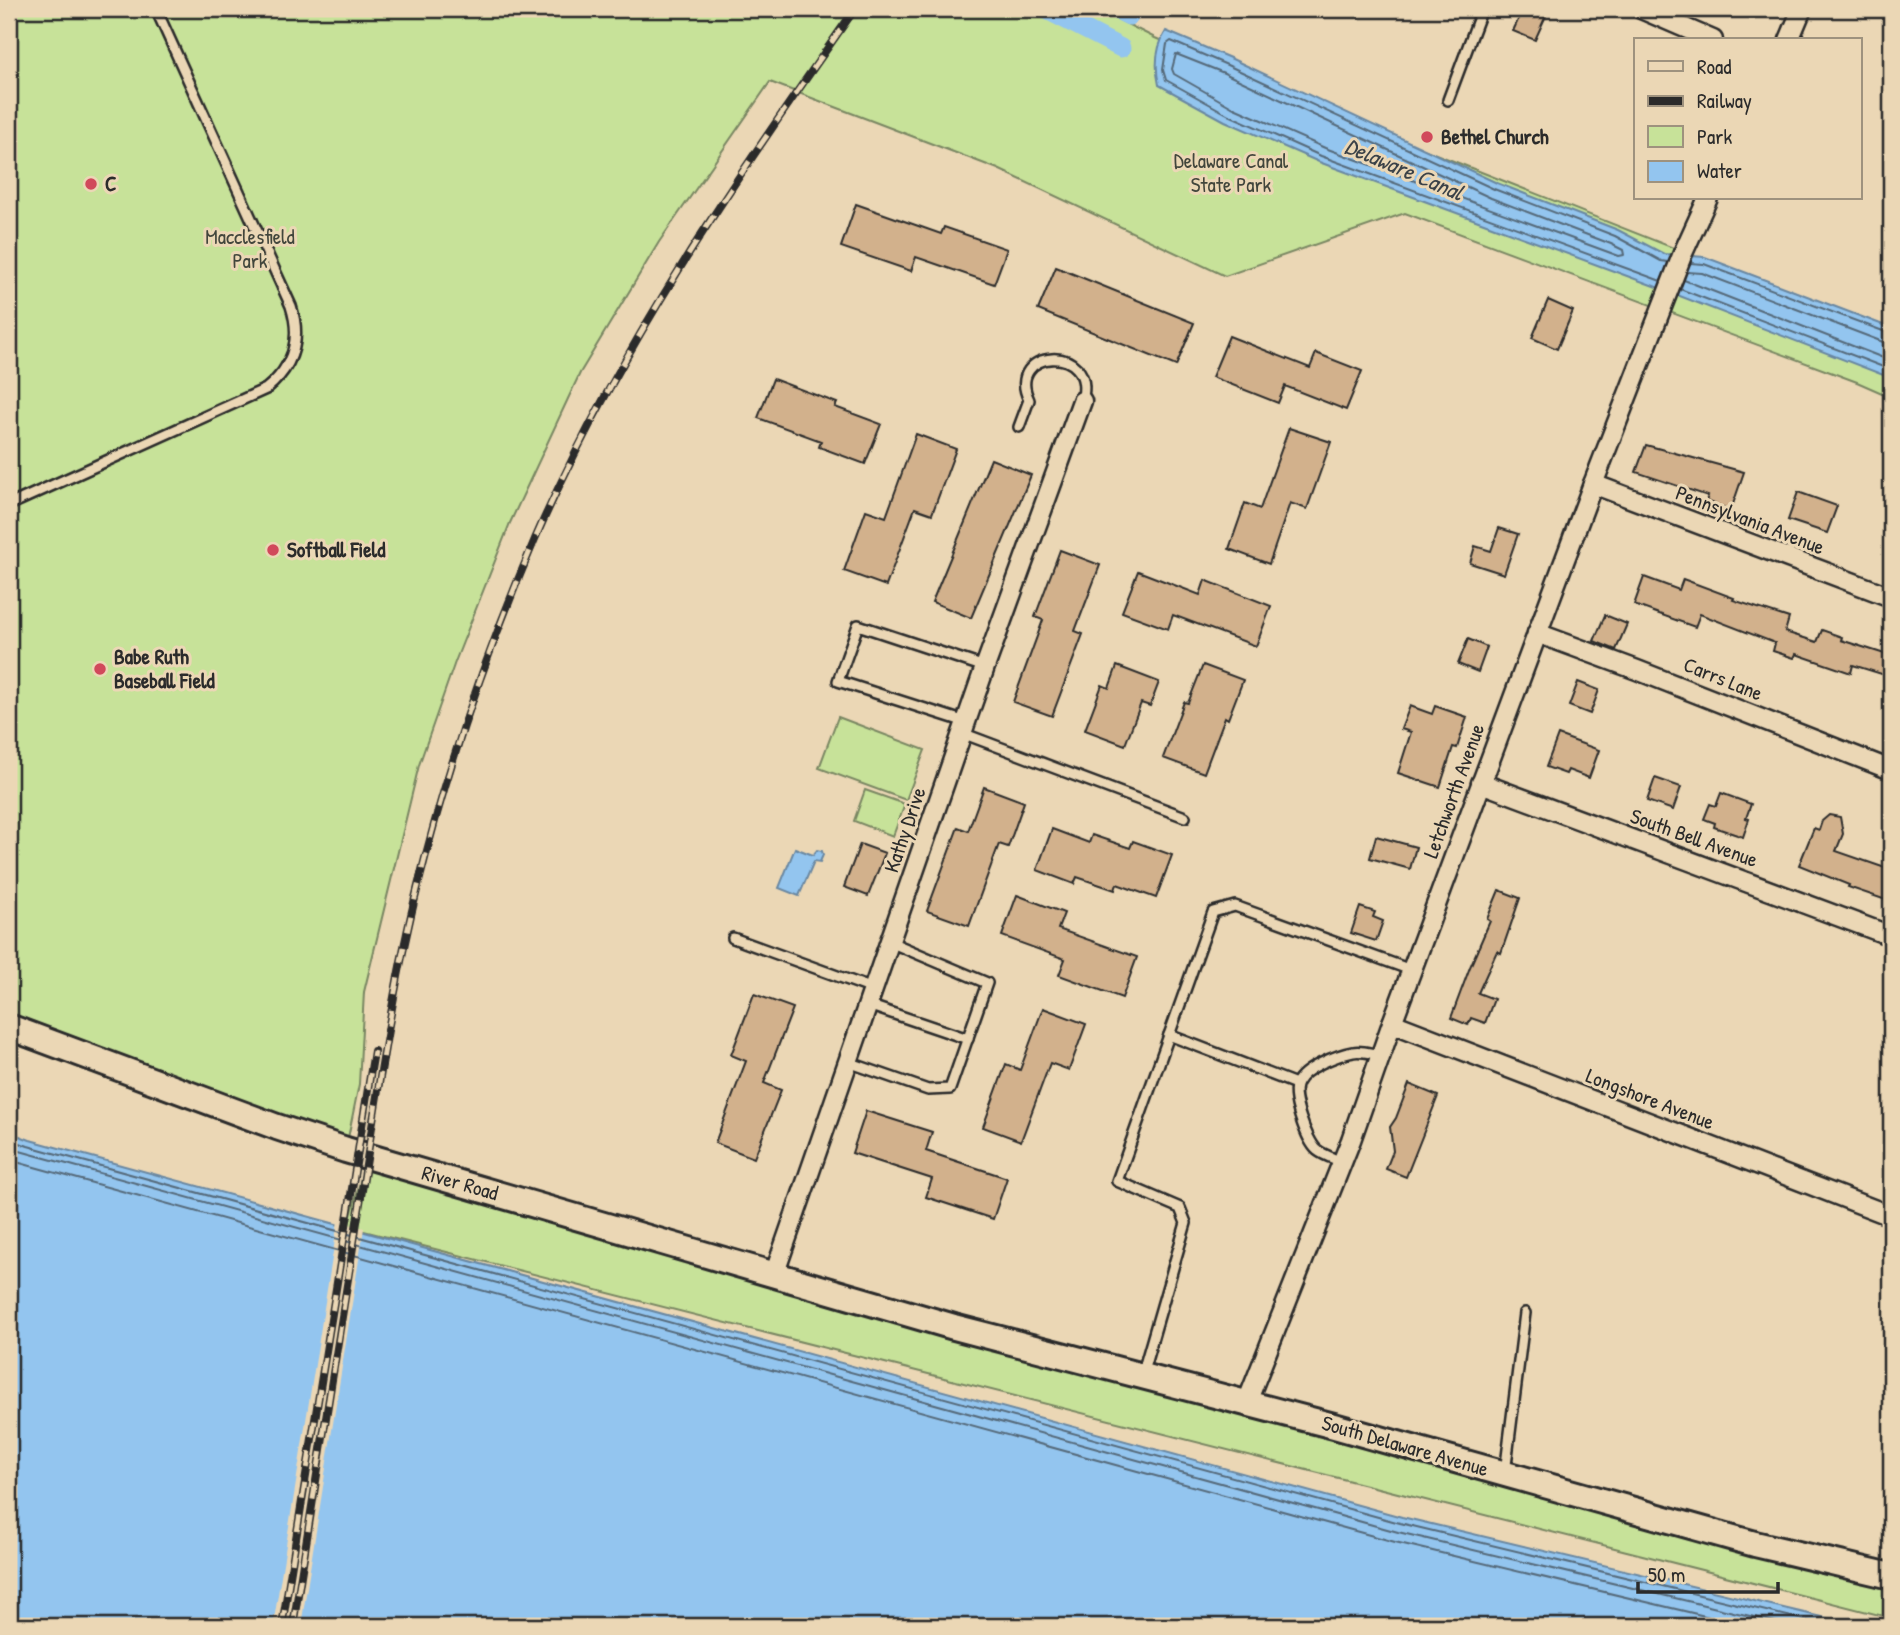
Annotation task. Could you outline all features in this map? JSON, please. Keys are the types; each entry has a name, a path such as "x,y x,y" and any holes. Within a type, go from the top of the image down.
{"main road":[{"name":"River Road","path":"9,1027 346,1150 919,1317"},
{"name":"South Delaware Avenue","path":"919,1317 1247,1402 1743,1541 1891,1576"}],"street":[{"path":"1641,9 1708,38"},
{"path":"1790,38 1802,9"},
{"name":"Letchworth Avenue","path":"1247,1402 1342,1162 1593,484 1683,253 1707,200"},
{"name":"Kathy Drive","path":"774,1275 985,667 1082,401"},
{"name":"Pennsylvania Avenue","path":"1593,484 1891,597"},
{"name":"Carrs Lane","path":"1537,633 1891,770"},
{"name":"South Bell Avenue","path":"1481,783 1891,936"},
{"name":"Longshore Avenue","path":"1392,1023 1891,1216"}],"lane":[{"path":"9,505 266,389 288,366 294,352 296,321 290,306 156,9"},
{"path":"1448,100 1482,9"},
{"path":"1019,426 1029,400 1024,380 1036,363 1046,359 1056,358 1074,365 1084,382 1082,401"},
{"path":"985,667 858,625 838,681 964,728 1185,817"},
{"path":"1142,1375 1186,1223 1180,1208 1117,1181 1213,912 1235,906 1411,970"},
{"path":"733,938 968,1039"},
{"path":"848,1062 928,1090 950,1089 968,1039 987,983 890,942"},
{"path":"1169,1034 1296,1084"},
{"path":"1342,1162 1317,1150 1303,1125 1295,1093 1296,1084 1304,1075 1329,1059 1356,1051 1380,1055"},
{"path":"1504,1475 1525,1312"}],"green space":[{"name":"Macclesfield Park","path":"9,9 1097,9 1155,38 1365,126 1891,334 1891,397 1405,213 1225,276 998,169 770,82 659,242 580,373 510,523 455,662 419,765 364,992 359,1084 347,1143 9,1020"},
{"path":"838,717 925,750 906,800 819,768"},
{"path":"865,790 905,804 893,836 854,821"},
{"path":"367,1156 1891,1576 1891,1618 348,1227"}],"water":[{"path":"1166,31 1230,58 1497,183 1618,230 1664,254 1705,257 1891,328 1891,378 1654,286 1319,162 1225,121 1159,85 1157,57"},
{"path":"795,848 813,855 817,850 822,851 823,855 820,862 814,861 799,896 779,888"},
{"path":"9,1132 30,1140 1402,1517 1859,1626 9,1626"}],"pier":[{"path":"338,1221 364,1228 301,1626 273,1626"}],"building":[{"path":"1523,9 1549,9 1535,40 1513,31"},
{"path":"856,204 941,234 944,227 1007,249 994,284 916,257 911,271 841,247"},
{"path":"1056,267 1194,323 1176,366 1038,310"},
{"path":"1548,300 1573,311 1557,349 1532,338"},
{"path":"1229,336 1310,368 1316,353 1362,371 1346,410 1285,386 1278,403 1212,377"},
{"path":"773,379 837,403 835,407 881,424 865,464 819,447 821,441 758,418"},
{"path":"1289,428 1331,442 1307,509 1290,503 1269,564 1229,549 1245,503 1260,509"},
{"path":"916,434 956,449 932,514 915,508 886,586 844,571 866,510 886,517"},
{"path":"1646,445 1744,472 1731,510 1706,501 1708,496 1636,472"},
{"path":"991,459 1031,475 971,618 932,602"},
{"path":"1798,492 1837,506 1827,533 1788,520"},
{"path":"1499,528 1518,534 1504,574 1470,563 1475,546 1491,551"},
{"path":"1060,550 1100,565 1075,631 1083,634 1052,716 1013,702 1043,620 1035,617"},
{"path":"1138,571 1200,595 1205,580 1271,606 1256,646 1173,615 1168,629 1122,612"},
{"path":"1644,577 1679,590 1683,579 1734,598 1733,600 1789,618 1785,632 1817,642 1822,630 1842,637 1841,640 1891,656 1891,677 1853,665 1851,673 1796,654 1794,658 1773,651 1775,643 1700,614 1695,627 1634,605"},
{"path":"1605,615 1627,624 1616,650 1594,641"},
{"path":"1468,639 1487,647 1478,672 1458,664"},
{"path":"1203,665 1243,680 1228,719 1225,717 1204,773 1163,758 1184,702 1188,703"},
{"path":"1117,666 1159,682 1150,706 1141,703 1125,745 1085,730 1102,685 1109,688"},
{"path":"1578,682 1599,690 1590,714 1569,706"},
{"path":"1410,706 1432,714 1435,706 1467,717 1457,748 1453,747 1440,787 1398,773 1411,732 1401,729"},
{"path":"1558,735 1599,750 1589,778 1568,770 1566,774 1546,767"},
{"path":"1655,778 1681,787 1673,810 1647,801"},
{"path":"984,787 1024,802 1008,847 999,844 969,926 927,911 958,827 968,831"},
{"path":"1721,793 1751,804 1743,837 1714,827 1715,823 1704,819 1710,804 1716,806"},
{"path":"1829,815 1840,817 1843,834 1836,851 1891,870 1891,885 1886,900 1848,887 1849,885 1799,865 1814,828 1819,830 1822,821"},
{"path":"1052,829 1089,843 1092,835 1130,848 1133,841 1172,855 1156,898 1117,884 1115,890 1077,877 1074,884 1037,870"},
{"path":"1376,836 1416,847 1410,869 1370,858"},
{"path":"860,844 885,853 868,896 844,887"},
{"path":"1499,890 1520,898 1501,953 1497,951 1478,993 1494,999 1485,1023 1471,1018 1468,1025 1451,1018 1490,921 1487,919"},
{"path":"1017,895 1064,913 1058,929 1137,957 1122,998 1059,975 1065,959 1002,936"},
{"path":"1360,907 1375,912 1373,917 1383,921 1376,941 1351,933"},
{"path":"754,994 793,1008 764,1083 781,1090 754,1158 715,1143 746,1061 731,1055"},
{"path":"1043,1008 1086,1024 1069,1070 1050,1063 1021,1141 983,1127 1006,1064 1020,1070"},
{"path":"1409,1084 1438,1096 1406,1177 1386,1169 1393,1151 1390,1127"},
{"path":"866,1111 932,1132 926,1151 1007,1178 993,1219 926,1197 932,1179 852,1153"}],"waterway":[{"path":"1045,9 1121,48"},
{"name":"Delaware Canal","path":"1115,9 1129,16"}],"railway":[{"path":"293,1626 393,1004 429,842 469,710 535,539 603,399 641,332 723,201 855,9"},
{"path":"282,1626 374,1051"}],"place":[{"name":"Bethel Church","path":"1427,137"},
{"name":"C","path":"91,184"},
{"name":"Softball Field","path":"273,550"},
{"name":"Babe Ruth Baseball Field","path":"100,669"}],"park label":[{"name":"Delaware Canal State Park","path":"1231,173"}]}
